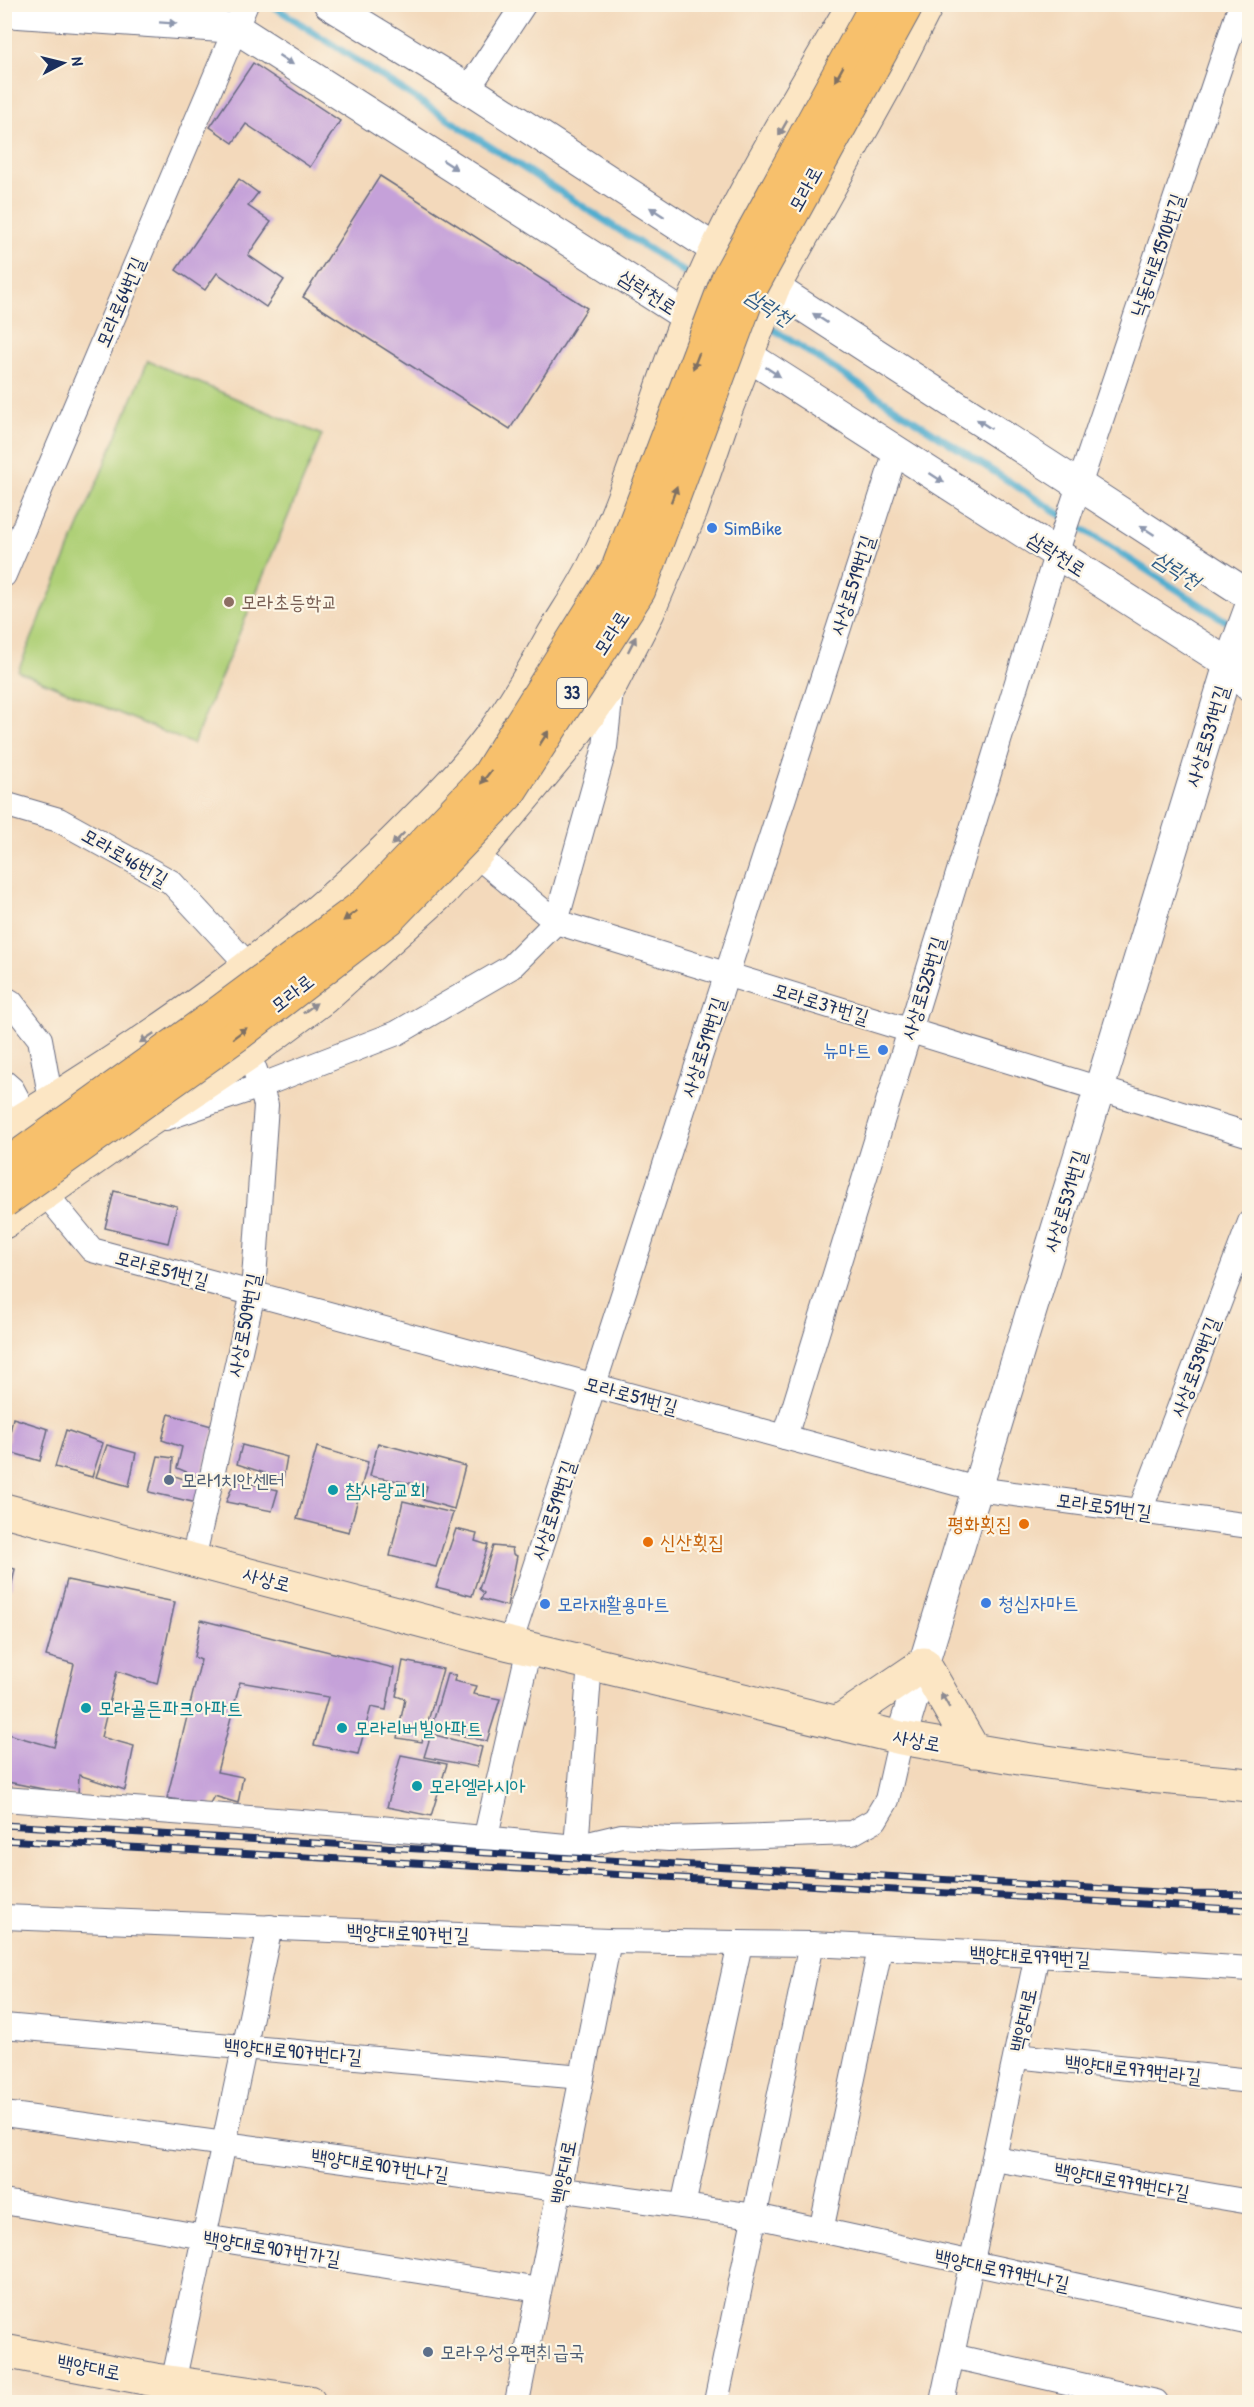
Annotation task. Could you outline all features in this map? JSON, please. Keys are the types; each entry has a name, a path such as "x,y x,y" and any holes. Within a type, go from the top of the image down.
{"highway":[{"name":"모라로","path":"4,1167 367,903 488,776 618,568 728,278 877,4"},
{"name":"모라로","path":"4,1201 241,1032 388,919 508,794 639,590 750,288 907,4"}],"main road":[{"path":"28,1117 181,1016 310,919 376,861 488,741 527,684 598,561 702,284 771,150 854,4"},
{"name":"모라로","path":"4,1222 44,1192 249,1053 323,998 441,892 562,751 612,682 648,612 691,511 760,321 927,4"},
{"name":"사상로","path":"4,1510 519,1646 901,1738 1149,1776 1250,1785"},
{"path":"837,1723 924,1664 974,1751"},
{"name":"백양대로","path":"4,2351 171,2393 309,2403"}],"street":[{"name":"삼락천로","path":"328,4 468,90 702,284 760,321 896,451 1058,546 1232,655 1250,687"},
{"path":"468,90 524,4"},
{"name":"낙동대로1510번길","path":"1058,546 1241,4"},
{"name":"삼락천로","path":"4,12 241,16 702,284 760,321 1075,495 1248,607"},
{"name":"모라로64번길","path":"4,575 241,16"},
{"name":"사상로519번길","path":"519,1646 594,1385 896,451"},
{"name":"사상로525번길","path":"785,1437 1058,546"},
{"name":"사상로531번길","path":"901,1738 1248,607"},
{"path":"136,1129 260,1086 396,1033 511,967 556,922 605,747 612,682"},
{"name":"모라로46번길","path":"4,804 59,820 171,882 250,966"},
{"name":"모라로37번길","path":"426,810 475,855 556,922 1250,1135"},
{"path":"4,998 11,1002 39,1039 28,1117"},
{"name":"사상로509번길","path":"193,1560 253,1293 266,1105 249,1053"},
{"path":"4,1082 12,1089 28,1117"},
{"name":"모라로51번길","path":"44,1192 92,1250 977,1489 1250,1526"},
{"name":"사상로539번길","path":"1140,1511 1250,1222"},
{"path":"485,1840 519,1646"},
{"path":"576,1846 590,1663"},
{"path":"4,1799 380,1828 485,1840 576,1846 622,1836 669,1839 852,1833 875,1820 887,1800 901,1738"},
{"name":"백양대로907번길","path":"4,1917 609,1941 811,1944"},
{"path":"171,2393 270,1927"},
{"name":"백양대로","path":"517,2403 609,1941"},
{"path":"683,2206 740,1944"},
{"path":"716,2403 811,1944"},
{"name":"백양대로979번길","path":"811,1944 1037,1955 1250,1969"},
{"path":"821,2231 880,1949"},
{"name":"백양대로","path":"942,2403 1037,1955"},
{"name":"백양대로907번다길","path":"4,2026 582,2077"},
{"name":"백양대로979번라길","path":"1016,2056 1250,2081"},
{"name":"백양대로907번나길","path":"4,2114 755,2216"},
{"name":"백양대로979번다길","path":"994,2159 1250,2202"},
{"name":"백양대로907번가길","path":"4,2202 204,2237 539,2290"},
{"name":"백양대로979번나길","path":"755,2216 1250,2323"},
{"path":"952,2356 1156,2403"}],"green space":[{"path":"148,361 322,435 193,744 18,671"}],"building":[{"path":"253,63 340,121 310,167 246,124 233,143 210,127"},
{"path":"380,176 587,308 510,429 303,297"},
{"path":"239,179 258,193 248,206 271,222 248,255 284,280 266,307 217,273 205,290 176,270"},
{"path":"114,1191 177,1206 168,1243 105,1228"},
{"path":"169,1414 215,1427 201,1478 177,1468 182,1447 162,1440"},
{"path":"13,1418 48,1429 40,1461 6,1451"},
{"path":"66,1430 103,1443 92,1477 55,1467"},
{"path":"378,1443 465,1466 454,1509 423,1500 427,1486 370,1476"},
{"path":"107,1445 136,1453 129,1486 96,1477"},
{"path":"242,1445 287,1457 283,1479 237,1464"},
{"name":"참사랑교회","path":"317,1447 368,1462 349,1532 297,1519"},
{"name":"모라1치안센터","path":"158,1456 173,1458 172,1475 201,1485 197,1503 149,1492"},
{"path":"235,1480 278,1490 272,1511 226,1502"},
{"path":"403,1501 453,1513 436,1567 390,1556"},
{"path":"456,1529 477,1534 475,1541 488,1545 472,1596 436,1587"},
{"path":"493,1546 512,1548 513,1554 517,1556 507,1606 481,1599 484,1593 479,1589"},
{"path":"4,1566 15,1569 11,1588 4,1585"},
{"name":"모라골든파크아파트","path":"67,1580 175,1602 157,1684 117,1671 101,1737 134,1746 125,1790 79,1775 78,1796 8,1782 4,1774 4,1733 54,1747 74,1664 46,1656"},
{"name":"모라리버빌아파트","path":"201,1620 394,1668 386,1710 371,1707 358,1754 314,1745 328,1697 240,1682 217,1772 243,1777 238,1803 214,1796 209,1805 167,1798 201,1660 194,1657"},
{"path":"403,1661 443,1669 422,1742 397,1738 405,1699 396,1696"},
{"path":"447,1674 456,1675 454,1681 476,1686 473,1694 500,1699 487,1741 431,1729"},
{"path":"431,1734 482,1747 477,1767 424,1757"},
{"name":"모라엘라시아","path":"401,1755 447,1764 431,1816 387,1807"}],"waterway":[{"name":"삼락천","path":"270,4 695,279"},
{"name":"삼락천","path":"768,326 1235,627"}],"railway":[{"path":"4,1825 1194,1894 1250,1895"},
{"path":"4,1840 1250,1910"}],"place":[{"name":"SimBike","path":"712,528"},
{"name":"모라초등학교","path":"229,602"},
{"name":"뉴마트","path":"883,1050"},
{"name":"모라1치안센터","path":"169,1480"},
{"name":"참사랑교회","path":"333,1490"},
{"name":"평화횟집","path":"1024,1524"},
{"name":"신산횟집","path":"648,1542"},
{"name":"청십자마트","path":"986,1603"},
{"name":"모라재활용마트","path":"545,1604"},
{"name":"모라골든파크아파트","path":"86,1708"},
{"name":"모라리버빌아파트","path":"342,1728"},
{"name":"모라엘라시아","path":"417,1786"},
{"name":"모라우성우편취급국","path":"428,2352"}]}
